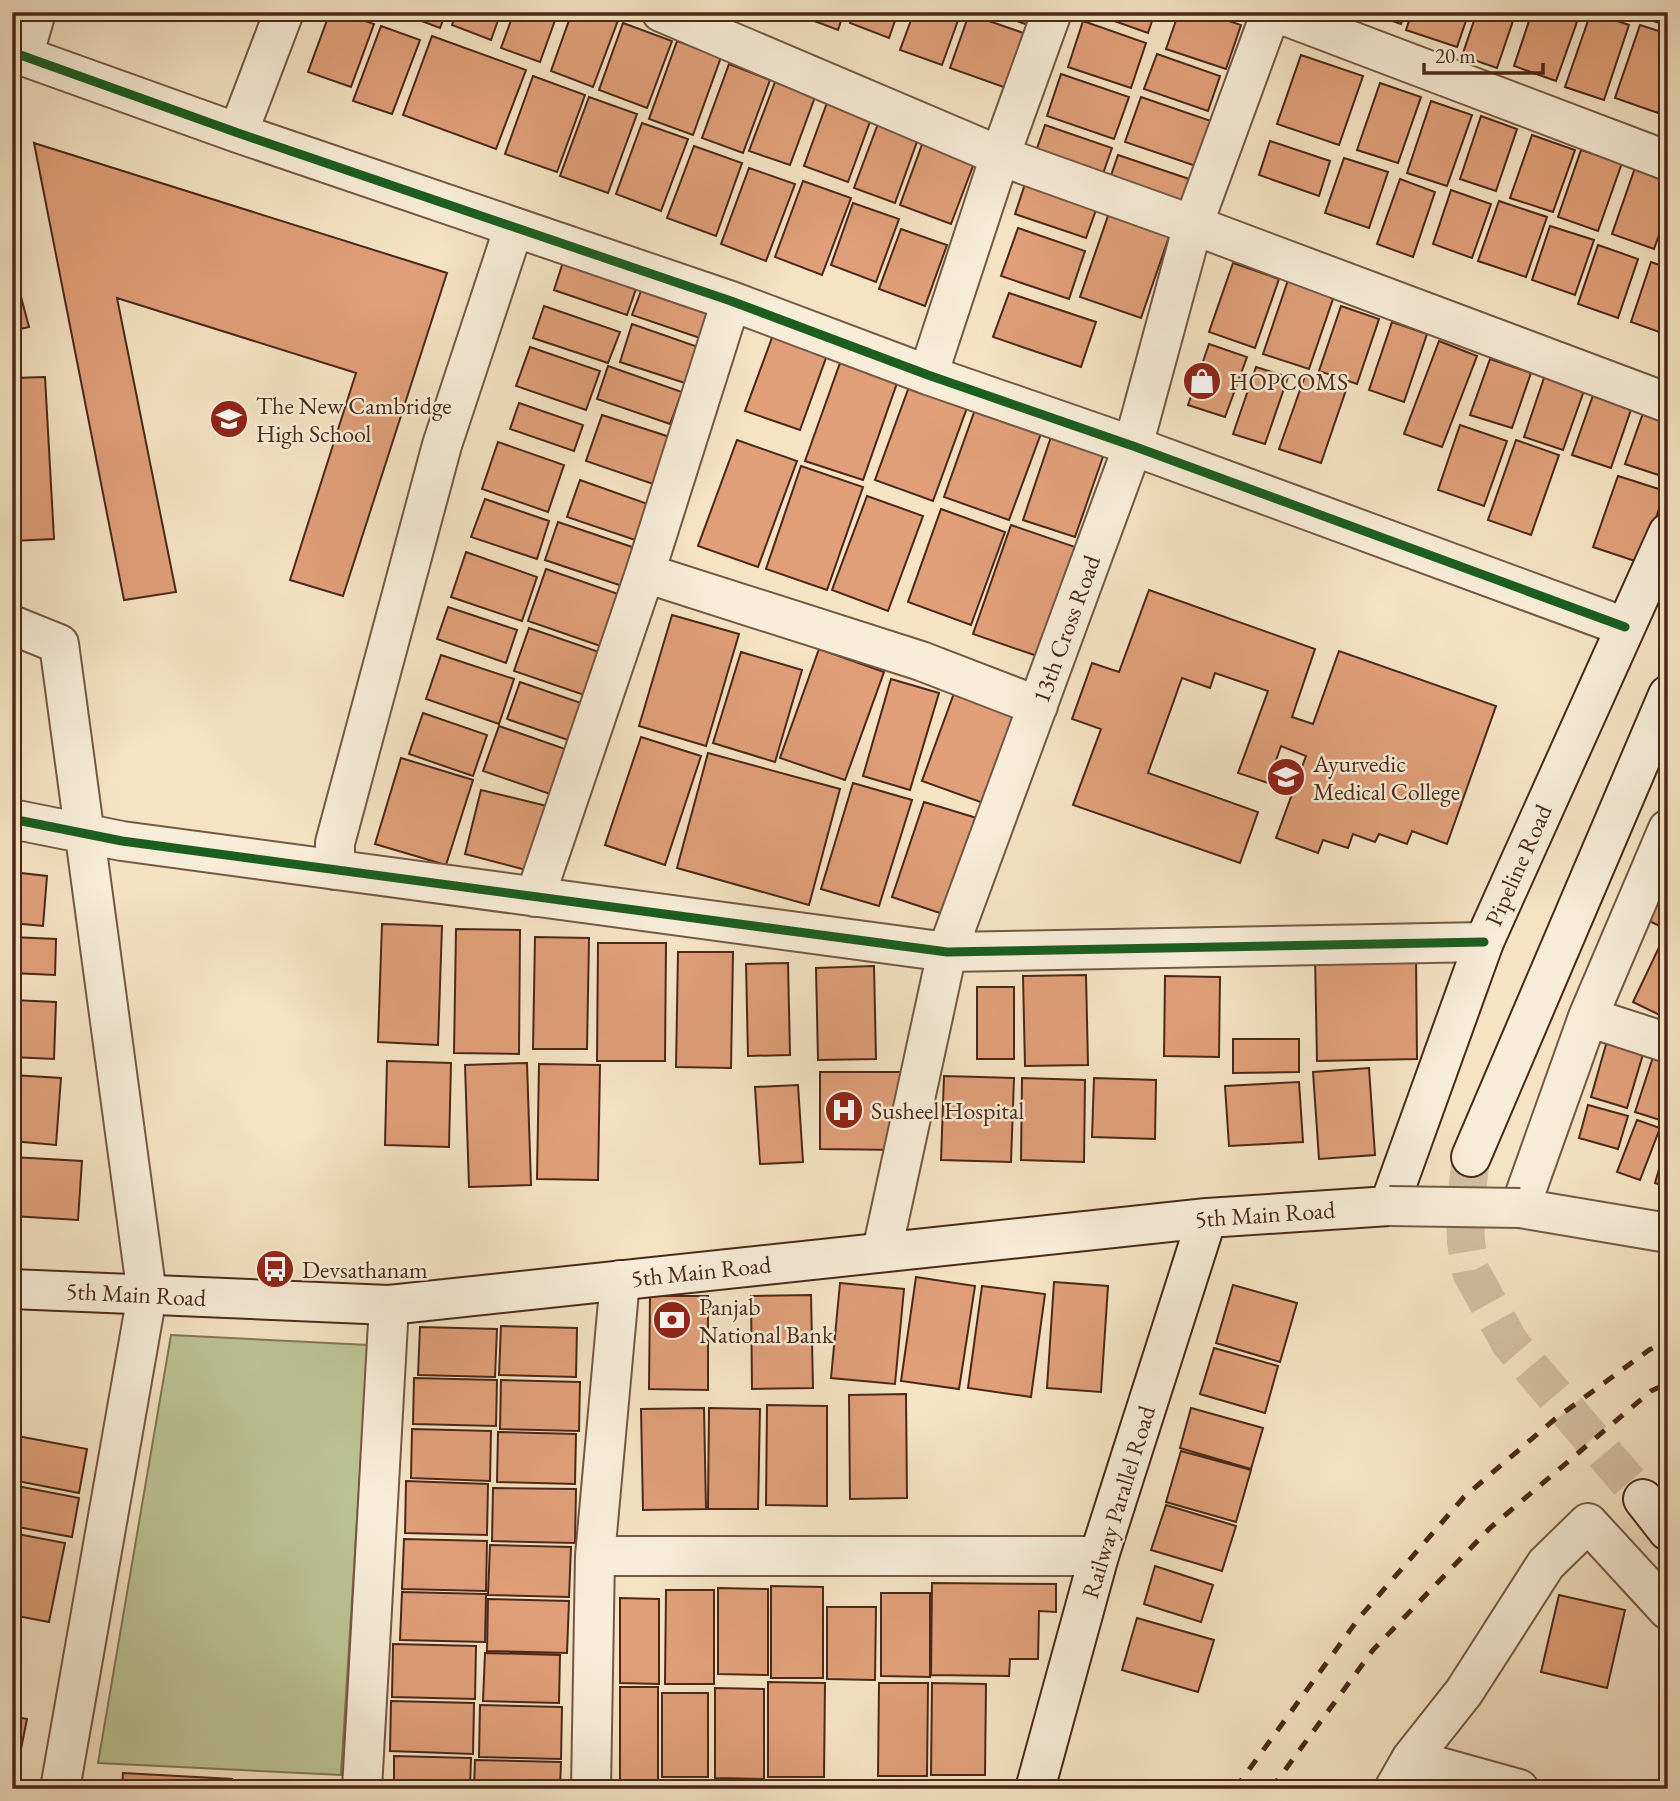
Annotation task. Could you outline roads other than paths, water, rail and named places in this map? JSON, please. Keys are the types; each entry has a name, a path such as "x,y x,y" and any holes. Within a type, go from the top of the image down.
{"street":[{"path":"36,12 18,54 237,133 731,300 928,375 1133,446 1626,627"},
{"path":"237,133 284,12"},
{"path":"661,12 1000,156 1193,225 1668,403"},
{"path":"928,375 1000,156 1052,12"},
{"path":"1273,12 1668,161"},
{"name":"13th Cross Road","path":"882,1251 947,952 1133,446 1193,225 1273,12"},
{"path":"335,870 335,843 442,445 514,227"},
{"path":"535,897 645,573 731,300"},
{"name":"Pipeline Road","path":"1389,1206 1484,942 1668,533"},
{"path":"645,573 921,661 1038,706"},
{"path":"12,625 59,643 147,1295 60,1789"},
{"path":"1471,1157 1668,695"},
{"path":"12,819 85,834 335,870 947,952 1484,942"},
{"path":"1520,1208 1588,1017 1668,829"},
{"path":"1588,1017 1668,1043"},
{"name":"5th Main Road","path":"12,1289 389,1305 1207,1218 1389,1206 1520,1208 1668,1233"},
{"name":"Railway Parallel Road","path":"1035,1789 1099,1556 1207,1218"},
{"path":"591,1789 595,1556 620,1280"},
{"path":"362,1789 389,1305"},
{"path":"1643,1499 1668,1531"},
{"path":"1519,1789 1403,1774 1464,1692 1546,1564 1588,1523 1668,1610"},
{"path":"595,1556 1099,1556"}],"tunnel":[{"path":"1471,1157 1465,1210 1471,1272 1510,1343 1643,1499"}],"railway":[{"path":"1235,1789 1359,1618 1464,1497 1555,1419 1649,1350 1668,1340"},
{"path":"1271,1789 1373,1650 1490,1528 1651,1391 1668,1383"}],"place":[{"name":"HOPCOMS","path":"1202,381"},
{"name":"The New Cambridge High School","path":"229,419"},
{"name":"Ayurvedic Medical College","path":"1286,777"},
{"name":"Susheel Hospital","path":"844,1110"},
{"name":"Devsathanam","path":"275,1269"},
{"name":"Panjab National Bank","path":"672,1320"}]}
